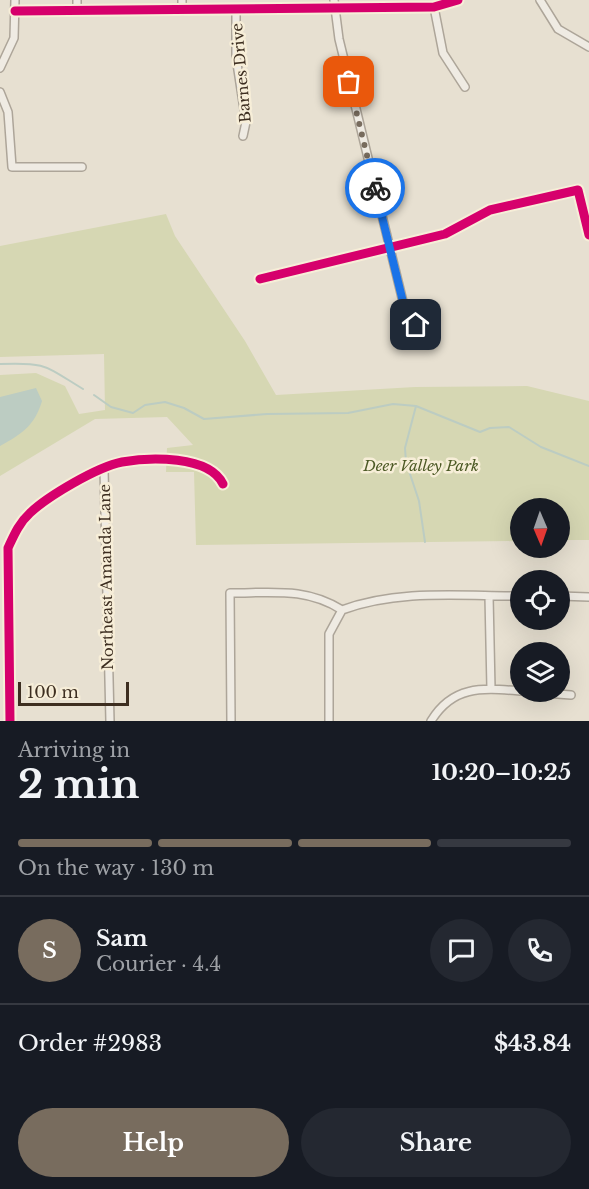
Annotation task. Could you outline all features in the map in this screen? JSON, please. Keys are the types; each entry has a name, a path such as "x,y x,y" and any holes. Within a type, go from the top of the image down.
{"street":[{"path":"0,68 14,38 15,0"},
{"path":"77,0 77,10"},
{"path":"182,0 182,10"},
{"path":"334,0 339,39 389,248 406,314 416,325"},
{"path":"15,11 434,7 458,0"},
{"path":"540,0 558,29 589,47"},
{"path":"434,7 443,53 465,87"},
{"name":"Barnes Drive","path":"236,9 236,57 246,122 243,136"},
{"path":"0,92 9,112 12,167 82,167"},
{"path":"260,279 445,234 490,210 578,190 589,235"},
{"path":"10,721 8,548 16,529 30,513 88,475 121,462 174,460 213,470 223,484"},
{"name":"Northeast Amanda Lane","path":"104,469 110,721"},
{"path":"231,721 230,593 296,593 323,598 342,610"},
{"path":"489,596 491,688"},
{"path":"328,721 329,634 342,610 368,600 510,596"},
{"path":"570,596 589,597"},
{"path":"431,721 444,701 454,696 491,688 510,690"}],"green space":[{"name":"Deer Valley Park","path":"166,214 175,236 245,341 276,395 415,387 527,386 589,401 589,540 570,540 570,498 510,498 510,541 196,545 194,472 166,472 167,448 193,445 167,417 95,419 0,476 0,375 36,373 65,386 79,414 105,410 104,354 0,357 0,246"}],"shaded area":[{"path":"36,388 42,401 36,416 21,433 0,446 0,397"}],"waterway":[{"path":"0,364 45,367 83,389"},
{"path":"94,395 111,407 133,413 145,405 165,402 184,408 204,419 267,414 348,413 393,404 416,406 480,432 490,428 509,427 541,447 589,466"},
{"path":"416,406 405,448 406,462 419,501 425,542"}],"cycle path":[{"path":"15,11 434,7 458,0"},
{"path":"260,279 445,234 490,210 578,190 589,235"},
{"path":"10,721 8,548 26,517 38,506 73,483 122,462 162,459 192,463 216,475 223,484"}],"way so far":[{"path":"349,82 375,188"}],"route":[{"path":"375,188 406,314 416,325"}]}
